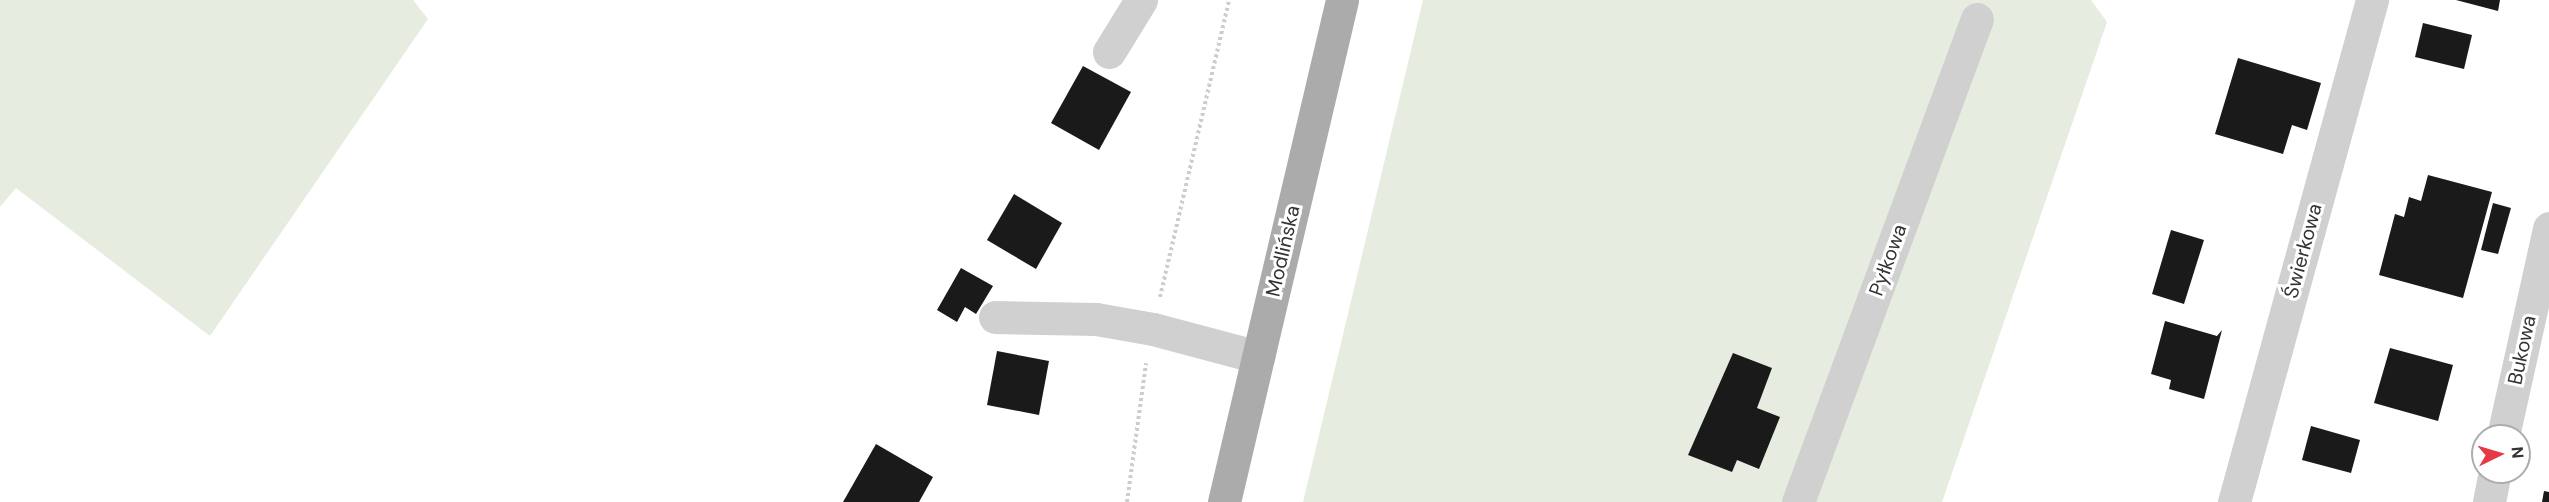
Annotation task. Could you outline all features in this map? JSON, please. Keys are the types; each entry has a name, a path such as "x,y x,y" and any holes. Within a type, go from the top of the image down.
{"main road":[{"name":"Modlińska","path":"1224,502 1342,0"}],"street":[{"path":"1109,52 1141,0"},
{"name":"Świerkowa","path":"2234,502 2372,0"},
{"name":"Pyłkowa","path":"1798,502 1977,19"},
{"name":"Bukowa","path":"2506,424 2549,228"},
{"path":"995,317 1096,319 1153,329 1258,357"},
{"path":"2489,502 2493,484"}],"path":[{"path":"1127,502 1153,329 1229,0"}],"shaded area":[{"path":"0,0 413,0 428,19 210,336 16,188 0,207"},
{"path":"1423,0 2091,0 2107,22 1942,502 1303,502"}],"building":[{"path":"2456,0 2500,0 2498,11"},
{"path":"2423,23 2472,35 2464,69 2415,57"},
{"path":"2238,58 2321,83 2307,130 2292,125 2283,154 2215,134"},
{"path":"1083,66 1131,92 1099,150 1051,123"},
{"path":"2428,175 2492,192 2463,298 2379,275 2395,214 2404,217 2409,197 2421,201"},
{"path":"1014,194 1062,223 1036,269 987,240"},
{"path":"2493,203 2511,208 2498,254 2481,250"},
{"path":"2171,230 2204,240 2184,304 2152,294"},
{"path":"961,268 993,286 976,314 965,307 957,322 937,310"},
{"path":"2165,321 2217,336 2222,330 2204,399 2169,389 2171,380 2151,374"},
{"path":"2390,348 2453,365 2438,421 2374,403"},
{"path":"997,351 1049,361 1039,415 987,405"},
{"path":"1733,353 1772,368 1757,408 1780,417 1759,469 1737,460 1732,472 1688,455"},
{"path":"2311,426 2360,440 2351,473 2302,460"},
{"path":"876,444 933,477 919,502 843,502"},
{"path":"2544,491 2549,492 2549,502 2542,502"}]}
